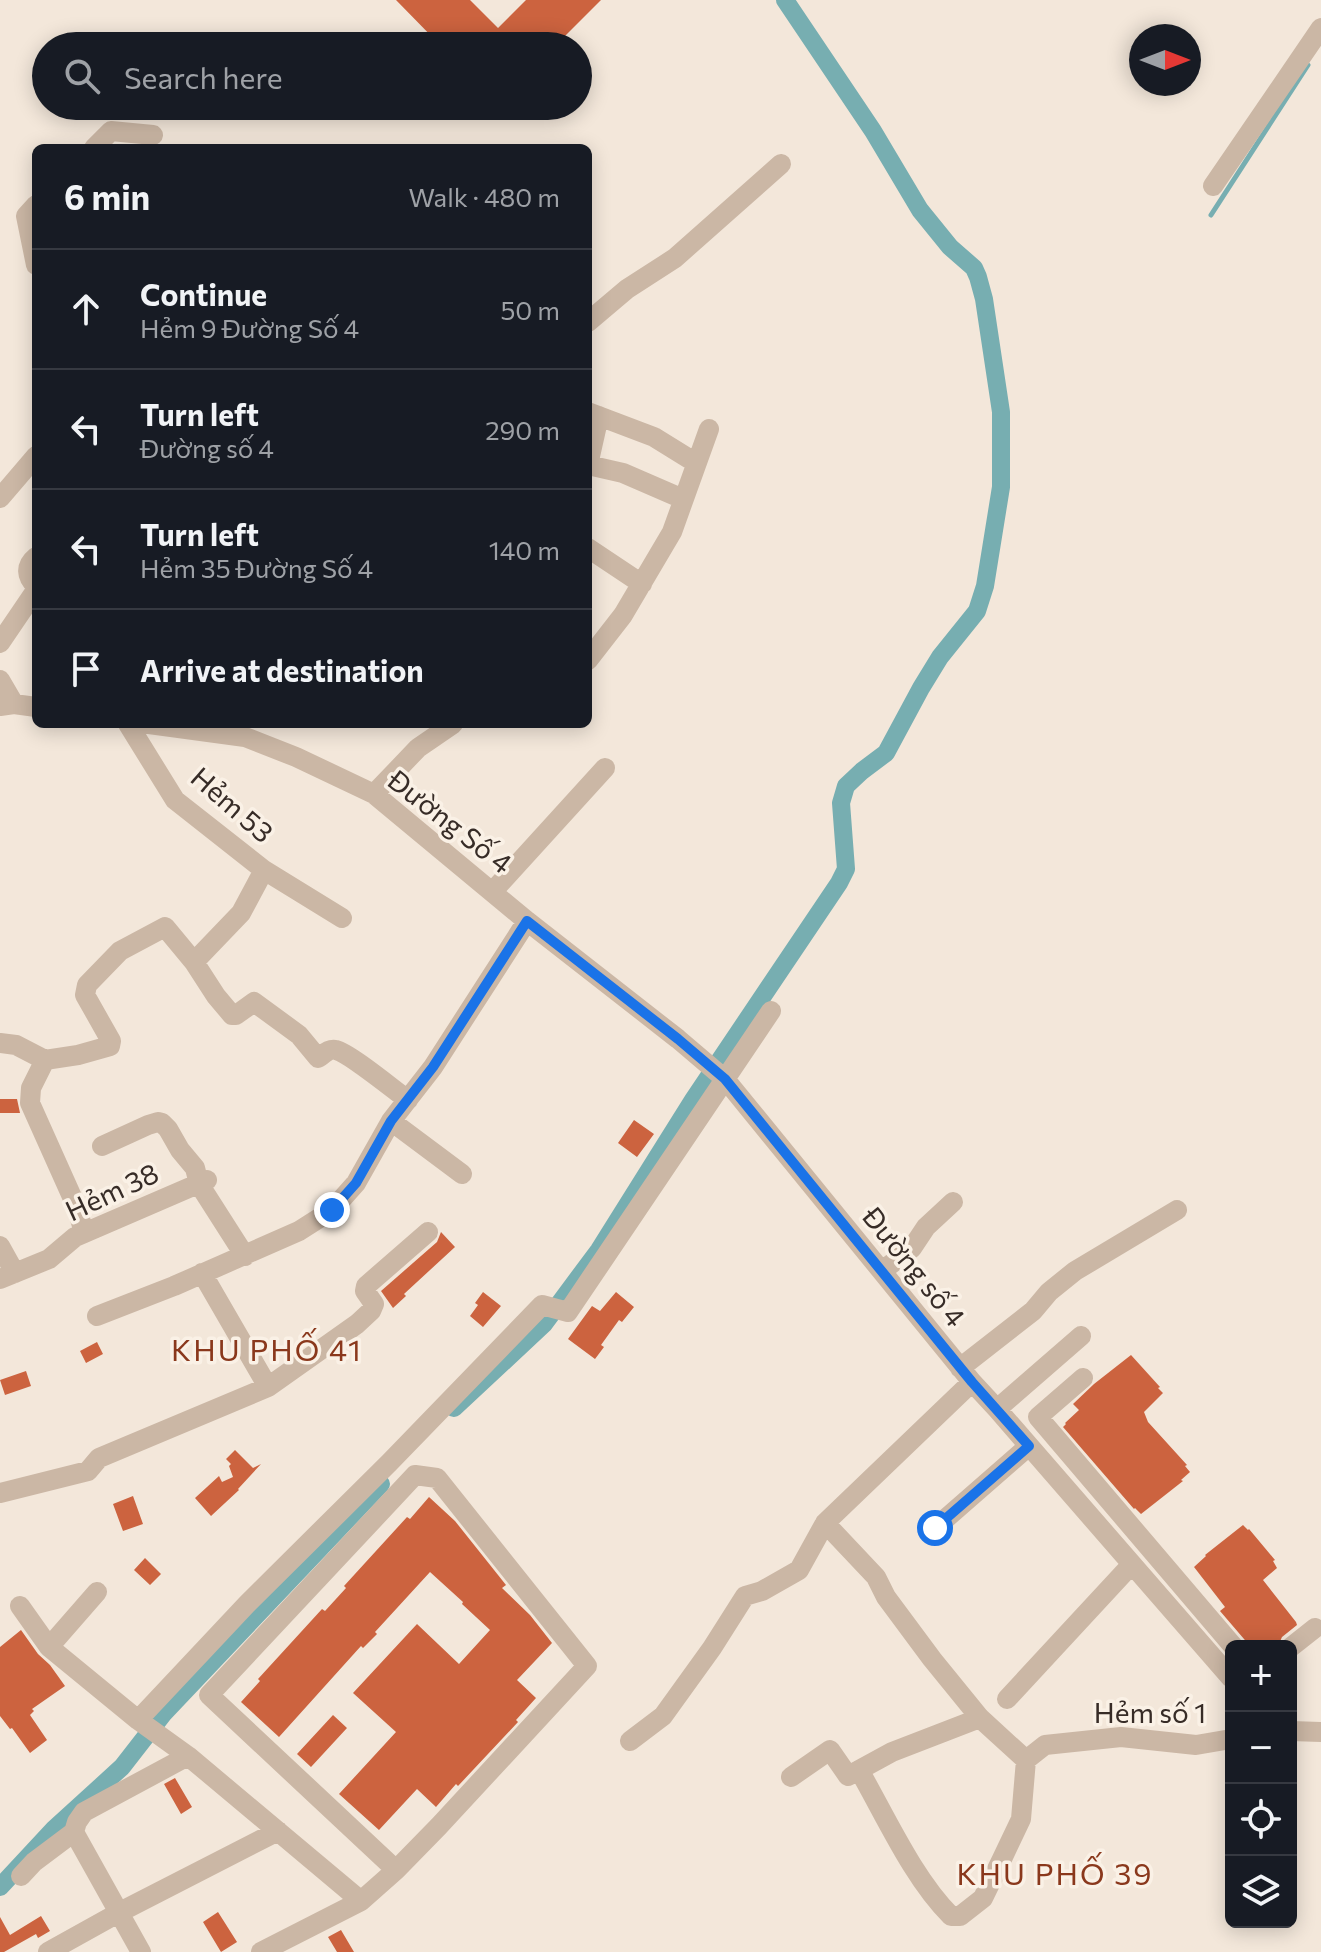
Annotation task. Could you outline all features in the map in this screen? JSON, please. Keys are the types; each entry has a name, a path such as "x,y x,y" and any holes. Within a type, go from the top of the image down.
{"street":[{"path":"1213,186 1321,28"},
{"path":"98,144 111,131 153,135"},
{"path":"592,319 627,289 675,258 781,164"},
{"path":"32,209 26,216 32,245"},
{"path":"593,414 654,437 696,463"},
{"path":"592,655 623,615 672,532 709,429"},
{"path":"0,498 32,461"},
{"path":"592,466 623,473 683,499"},
{"path":"592,551 642,584"},
{"path":"32,560 28,568 32,580"},
{"path":"0,643 32,594"},
{"path":"0,680 7,705 32,707"},
{"name":"Hẻm 53","path":"130,728 175,800 264,870 241,913 194,962"},
{"name":"Đường Số 4","path":"179,728 245,737 374,794 527,921"},
{"path":"374,794 418,748 447,728"},
{"path":"493,891 605,768"},
{"path":"264,870 342,918"},
{"path":"97,1316 245,1256 299,1231 332,1210 356,1183 391,1121 433,1067 527,921"},
{"name":"Đường số 4","path":"527,921 725,1079 966,1375 1225,1671"},
{"path":"0,1043 16,1045 45,1060 110,1046 111,1041 85,995 87,985 120,951 165,927 232,1015 254,1002 299,1035 318,1058 329,1050 336,1050 408,1100"},
{"path":"138,1720 247,1604 410,1443 542,1305 568,1312 771,1011"},
{"path":"45,1060 31,1088 30,1103 77,1208 84,1233"},
{"path":"391,1121 462,1174"},
{"path":"102,1146 148,1125 162,1123 195,1168 245,1256"},
{"name":"Hẻm 38","path":"7,1276 49,1259 75,1237 203,1182"},
{"path":"882,1271 912,1248 926,1227 953,1202"},
{"path":"630,1741 663,1716 745,1596 762,1591 799,1570 825,1523 1049,1292 1075,1271 1177,1210"},
{"path":"0,1493 88,1471 99,1458 268,1387 371,1311 374,1304 365,1291 366,1286 428,1232"},
{"path":"0,1246 7,1276"},
{"path":"202,1273 268,1387"},
{"path":"997,1409 1081,1336"},
{"path":"1083,1378 1038,1417 1226,1638 1205,1647"},
{"path":"935,1528 1029,1446"},
{"path":"261,1952 361,1901 396,1870 439,1826 587,1666 437,1478 415,1475 209,1695 396,1870"},
{"path":"825,1523 876,1577 886,1597 980,1718 1026,1760 1021,1819 983,1898 960,1916 951,1916 910,1863 859,1770"},
{"path":"1007,1699 1132,1564"},
{"path":"49,1647 97,1592"},
{"path":"20,1606 49,1647 138,1720 188,1756 361,1901"},
{"path":"1297,1642 1315,1628"},
{"path":"791,1777 830,1750 848,1776 892,1752 980,1718"},
{"path":"1297,1731 1321,1732"},
{"name":"Hẻm số 1","path":"1026,1760 1045,1745 1060,1743 1121,1737 1196,1745 1225,1740"},
{"path":"21,1876 34,1862 74,1832 84,1812 188,1756"},
{"path":"48,1952 278,1831"},
{"path":"74,1832 141,1952"}],"building":[{"path":"396,0 470,0 498,28 526,0 601,0 569,32 427,32"},
{"path":"0,1099 17,1099 20,1113 0,1113"},
{"path":"634,1120 654,1134 637,1157 618,1143"},
{"path":"441,1232 455,1247 393,1308 381,1291 437,1242"},
{"path":"483,1292 501,1306 483,1327 470,1316"},
{"path":"616,1292 634,1307 622,1322 619,1320 595,1359 568,1339 592,1306 600,1311"},
{"path":"97,1342 103,1354 86,1363 80,1351"},
{"path":"1131,1355 1163,1393 1144,1412 1148,1422 1190,1472 1141,1514 1063,1427 1079,1410 1073,1404"},
{"path":"26,1371 31,1386 5,1395 0,1380"},
{"path":"235,1450 253,1468 261,1464 211,1516 195,1498 219,1476 222,1482 233,1477 231,1464 226,1459"},
{"path":"133,1496 143,1524 123,1531 113,1504"},
{"path":"429,1497 455,1521 506,1585 502,1588 530,1615 552,1643 517,1680 536,1698 516,1720 518,1722 436,1807 417,1789 379,1830 339,1794 396,1732 353,1693 417,1624 459,1664 490,1630 463,1602 430,1572 375,1632 377,1634 363,1648 361,1646 279,1737 241,1702 322,1609 325,1611 346,1588 344,1586"},
{"path":"1243,1525 1249,1529 1275,1560 1277,1568 1263,1580 1297,1625 1281,1640 1245,1640 1220,1611 1225,1607 1194,1567"},
{"path":"145,1558 161,1574 150,1585 134,1570"},
{"path":"21,1630 65,1686 32,1709 34,1711 30,1715 47,1740 30,1753 0,1716 0,1647"},
{"path":"333,1715 347,1728 311,1767 297,1754"},
{"path":"175,1778 192,1807 181,1814 164,1784"},
{"path":"218,1912 237,1942 221,1952 203,1922"},
{"path":"41,1916 50,1931 38,1938 36,1934 0,1952 0,1917 10,1935"},
{"path":"341,1930 354,1952 337,1952 328,1937"}],"waterway":[{"path":"454,1408 544,1324 599,1250 693,1100 839,883 846,869 841,803 846,786 886,753 940,657 977,611 985,586 1001,487 1001,412 978,277 974,268 950,247 920,210 873,131 785,0"},
{"path":"1211,215 1308,65"},
{"path":"0,1887 54,1829 122,1767 164,1713 381,1484"}],"district":[{"name":"KHU PHỐ 41","path":"267,1351"},
{"name":"KHU PHỐ 39","path":"1055,1875"}],"route":[{"path":"332,1210 356,1183 391,1121 433,1067 527,921 725,1079 972,1382 1029,1446 935,1528"}]}
